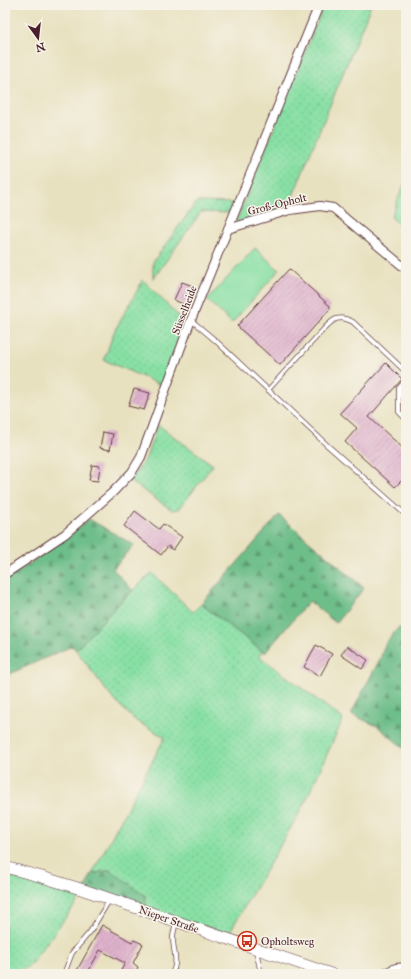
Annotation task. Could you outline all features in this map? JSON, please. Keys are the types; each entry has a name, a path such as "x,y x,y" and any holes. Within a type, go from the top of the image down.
{"street":[{"name":"Süsselheide","path":"5,574 65,534 113,492 132,472 141,457 191,320 319,5"},
{"name":"Groß-Opholt","path":"228,229 290,210 320,206 333,208 406,269"},
{"name":"Nieper Straße","path":"5,867 42,876 331,974"},
{"path":"382,974 396,968 406,967"}],"lane":[{"path":"268,390 322,330 332,321 339,318 345,318 353,322 406,372"},
{"path":"191,320 216,340 268,390 406,515"},
{"path":"406,380 399,388 399,412 406,419"},
{"path":"64,974 72,953 90,932 110,899"},
{"path":"172,974 175,968 176,958 173,938 176,921"},
{"path":"255,948 261,974"}],"green space":[{"path":"324,5 371,5 288,208 241,223 236,222"},
{"path":"406,179 406,231 391,217"},
{"path":"198,202 233,203 229,213 201,212 153,279 153,262"},
{"path":"255,248 279,270 232,323 207,300"},
{"path":"143,280 185,323 163,386 104,360 114,332"},
{"path":"158,425 213,465 179,509 172,510 130,481 145,460"},
{"path":"279,515 364,588 336,623 309,601 265,653 201,604"},
{"path":"89,519 134,545 113,569 133,591 122,600 76,650 72,646 5,676 5,581 70,535"},
{"path":"152,573 193,612 201,604 262,651 259,656 343,719 304,805 229,933 147,911 110,870 92,874 165,737 136,721 112,698 76,650 122,600"},
{"path":"399,627 406,633 406,750 377,726 351,714 381,657 385,644"},
{"path":"110,870 145,895 147,911 84,890 92,874"},
{"path":"5,875 81,897 30,965 18,974 5,974"}],"building":[{"path":"289,269 330,306 330,309 280,365 237,326"},
{"path":"182,282 193,286 185,305 174,300"},
{"path":"386,363 402,379 369,417 406,451 406,476 395,487 345,442 357,428 340,413"},
{"path":"134,389 150,393 144,410 128,406"},
{"path":"103,432 113,434 110,450 100,448"},
{"path":"92,465 100,466 98,481 89,480"},
{"path":"135,511 159,529 163,524 182,537 173,550 168,546 161,555 124,526"},
{"path":"316,645 332,654 320,676 304,667"},
{"path":"347,646 368,660 362,669 341,655"},
{"path":"102,925 132,942 134,940 143,944 133,963 138,967 135,974 119,974 125,963 100,950 87,974 75,974"}],"place":[{"name":"Opholtsweg","path":"247,941"}]}
